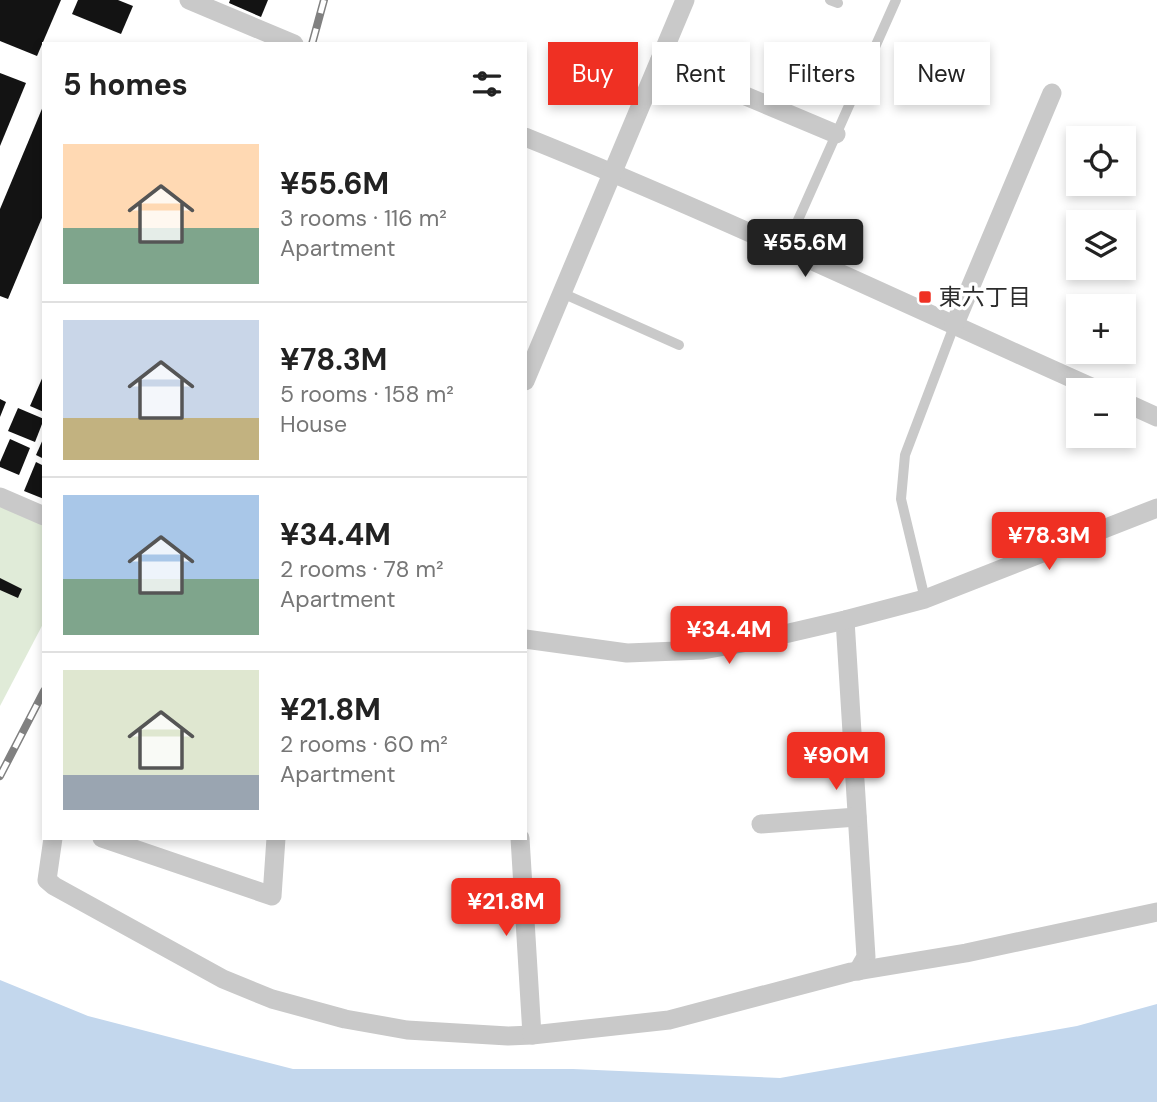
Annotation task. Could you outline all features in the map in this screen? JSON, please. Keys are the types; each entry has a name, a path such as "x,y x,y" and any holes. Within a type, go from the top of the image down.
{"street":[{"path":"189,0 289,42"},
{"path":"668,42 685,0"},
{"path":"527,375 652,79"},
{"path":"954,326 1052,93"},
{"path":"750,98 836,134"},
{"path":"527,138 786,247 1071,378"},
{"path":"1136,407 1157,417"},
{"path":"0,497 30,515"},
{"path":"527,639 626,653 703,650 759,640 925,599 1157,508"},
{"path":"845,620 866,957 858,971"},
{"path":"761,824 857,817"},
{"path":"53,840 47,880 54,886 222,979 272,999 345,1019 408,1030 508,1036 669,1020 858,971 966,953 1157,912"},
{"path":"108,840 272,896 276,840"},
{"path":"520,840 533,1035"}],"lane":[{"path":"786,247 896,0"},
{"path":"562,293 678,345"},
{"path":"925,599 901,499 905,455 954,326"}],"green space":[{"path":"0,498 42,517 42,626 0,706"}],"water":[{"path":"0,980 88,1016 293,1069 573,1069 780,1078 1077,1026 1157,1004 1157,1102 0,1102"}],"building":[{"path":"0,0 61,0 37,56 0,41"},
{"path":"78,0 118,0 133,6 121,34 72,14"},
{"path":"230,0 268,0 261,17 229,3"},
{"path":"0,73 26,83 0,146"},
{"path":"42,109 42,218 8,299 0,296 0,209"},
{"path":"42,379 42,411 30,406"},
{"path":"0,399 6,402 0,417"},
{"path":"18,408 42,418 35,442 8,431"},
{"path":"10,439 30,448 19,475 0,467"},
{"path":"42,442 42,458 36,455"},
{"path":"36,462 42,465 42,498 24,491"},
{"path":"0,578 22,589 18,598 0,590"}],"railway":[{"path":"313,42 324,0"},
{"path":"0,776 42,695"}],"place":[{"name":"東六丁目","path":"925,297"}]}
